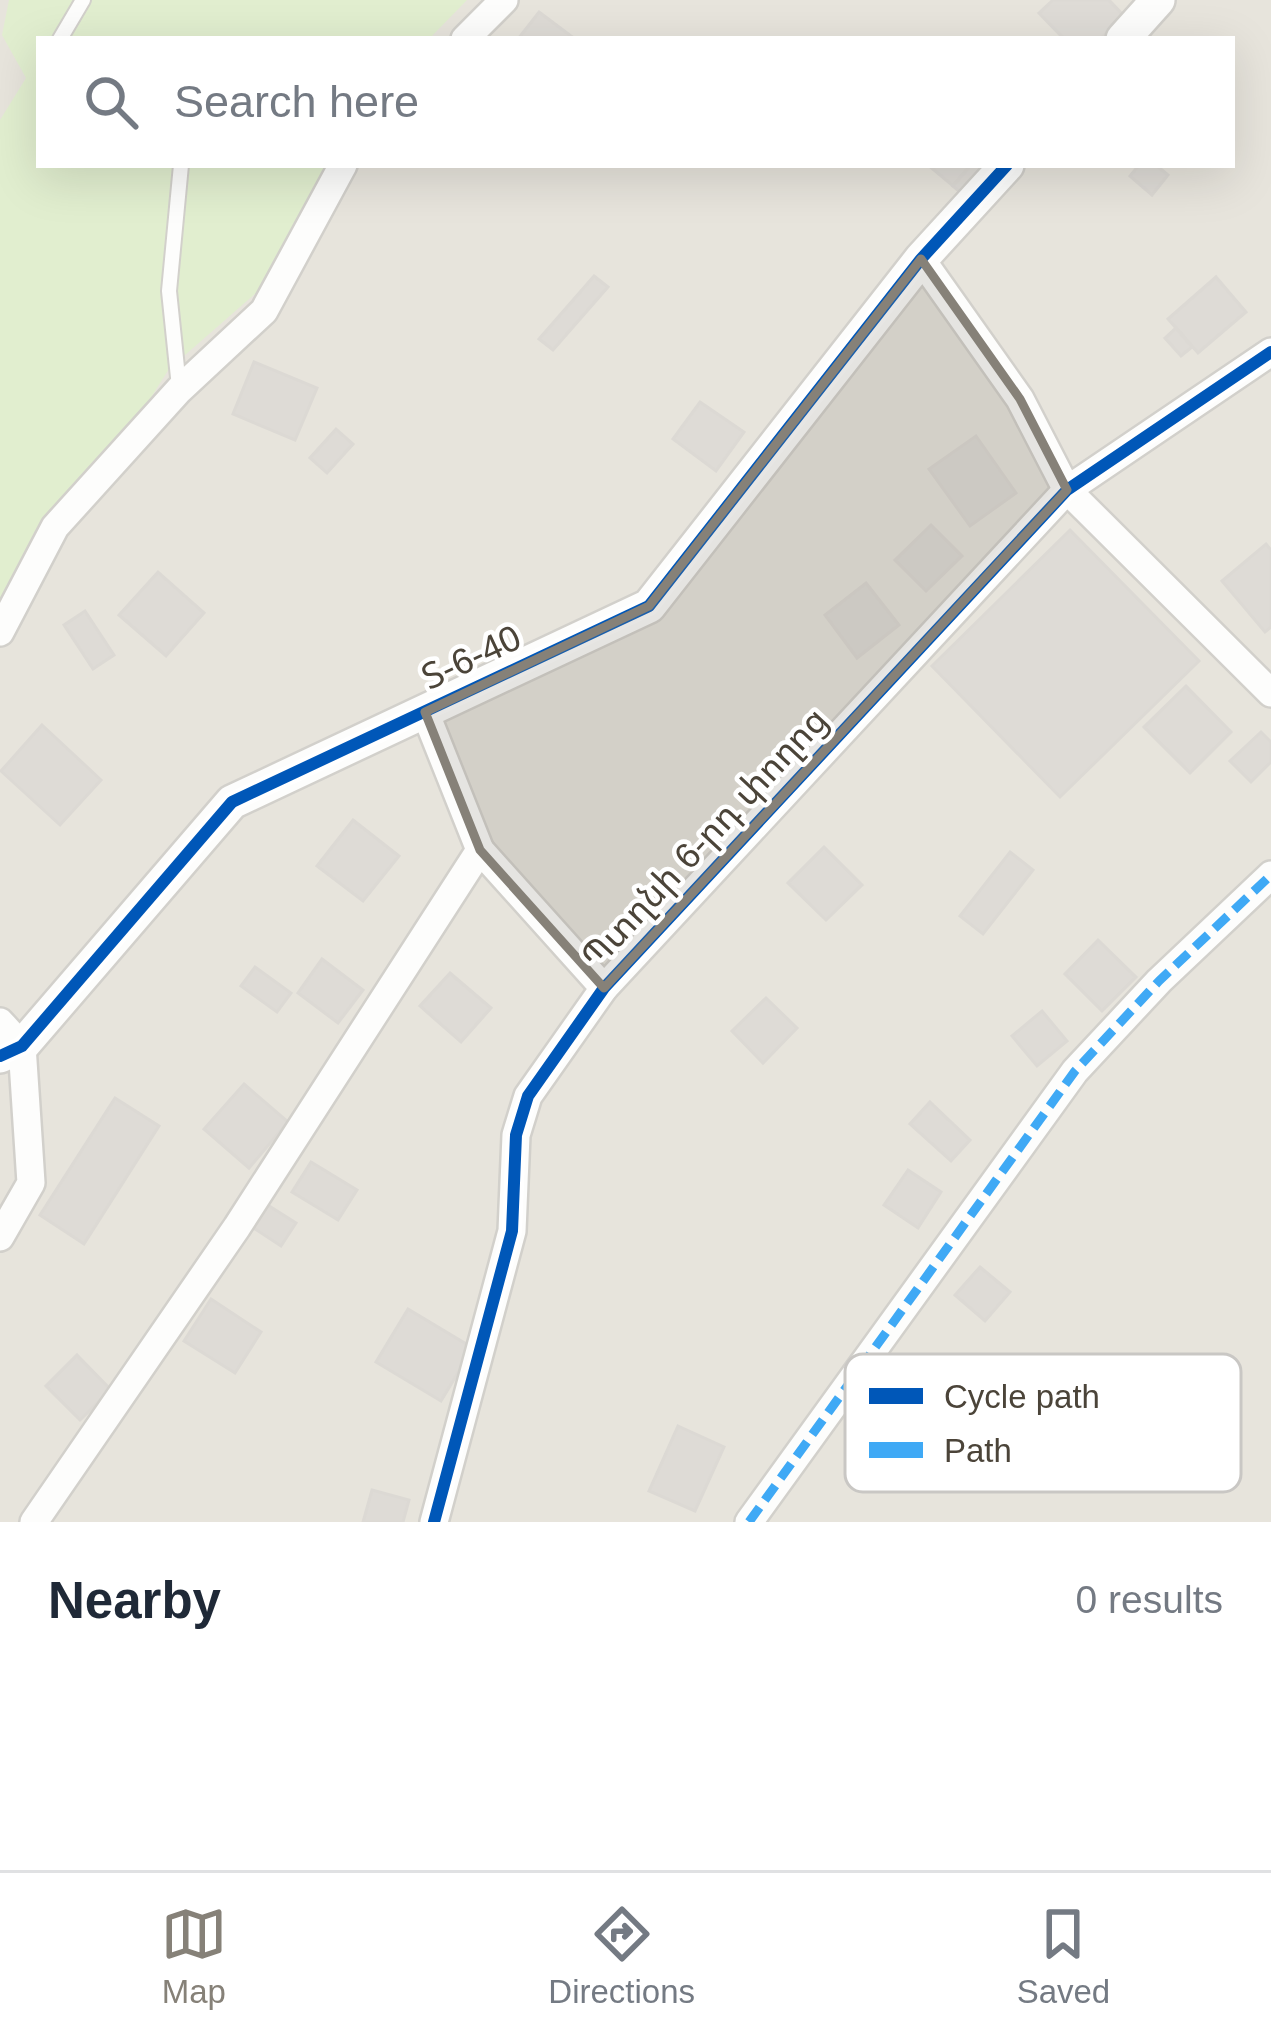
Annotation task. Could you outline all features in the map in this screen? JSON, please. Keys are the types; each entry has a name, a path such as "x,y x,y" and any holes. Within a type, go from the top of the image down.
{"street":[{"path":"468,36 504,0"},
{"path":"1126,36 1159,0"},
{"path":"0,632 55,527 179,390 264,310 341,168"},
{"name":"Տ-6-40","path":"7,1041 232,802 649,606 921,259 1004,168"},
{"path":"921,259 1020,399 1067,490 1271,693"},
{"name":"Պտղնի 6-րդ փողոց","path":"434,1522 512,1231 515,1135 528,1096 604,988 1067,490 1271,352"},
{"path":"425,712 480,850 604,988"},
{"path":"34,1522 237,1227 480,850"},
{"path":"870,1354 1075,1071 1159,981 1271,875"},
{"path":"0,1237 31,1183 7,1041"},
{"path":"749,1522 845,1389"}],"lane":[{"path":"62,36 83,0"},
{"path":"179,390 169,291 181,168"}],"highlighted area":[{"path":"921,259 1020,399 1067,490 604,988 480,850 425,712 649,606"}],"shaded area":[{"path":"0,0 1271,0 1271,1522 0,1522"}],"green space":[{"path":"9,0 467,0 432,36 36,36 36,168 324,168 265,285 169,369 124,440 36,529 0,602 0,120 26,78 2,35"}],"building":[{"path":"1053,0 1109,0 1124,16 1103,36 1061,36 1039,13"},
{"path":"539,12 571,36 520,36"},
{"path":"932,168 968,168 953,186"},
{"path":"968,168 985,168 962,194 953,186"},
{"path":"1137,168 1160,168 1168,175 1152,195 1130,176"},
{"path":"594,276 608,287 553,350 539,339"},
{"path":"1216,277 1246,312 1198,353 1168,319"},
{"path":"1176,328 1192,347 1181,356 1165,338"},
{"path":"254,362 317,388 295,440 233,414"},
{"path":"700,402 744,432 716,471 673,439"},
{"path":"336,429 353,444 327,473 310,458"},
{"path":"976,436 1016,493 970,526 929,469"},
{"path":"931,525 962,556 926,591 895,560"},
{"path":"1070,530 1199,661 1060,797 932,666"},
{"path":"1266,544 1271,550 1271,627 1265,632 1222,581"},
{"path":"158,572 204,613 166,656 119,615"},
{"path":"866,583 899,625 857,658 825,615"},
{"path":"85,611 114,655 93,669 64,625"},
{"path":"1186,686 1231,732 1190,773 1144,727"},
{"path":"42,725 101,780 60,825 1,771"},
{"path":"1261,732 1271,742 1271,762 1251,782 1230,761"},
{"path":"353,820 399,856 363,901 317,866"},
{"path":"824,847 862,885 826,920 788,883"},
{"path":"1010,852 1033,870 983,934 960,916"},
{"path":"1098,940 1136,977 1102,1011 1065,974"},
{"path":"322,959 363,990 338,1023 298,993"},
{"path":"255,967 291,993 277,1012 241,986"},
{"path":"450,973 491,1008 461,1042 420,1006"},
{"path":"766,998 797,1028 763,1063 732,1031"},
{"path":"1042,1011 1067,1041 1037,1066 1012,1036"},
{"path":"244,1084 288,1122 249,1168 204,1129"},
{"path":"115,1098 159,1126 84,1244 40,1215"},
{"path":"930,1102 970,1140 951,1161 910,1124"},
{"path":"311,1162 357,1190 338,1220 292,1192"},
{"path":"908,1170 941,1192 918,1228 884,1205"},
{"path":"266,1204 296,1223 281,1246 252,1227"},
{"path":"980,1267 1010,1292 985,1321 955,1295"},
{"path":"211,1299 261,1332 235,1373 184,1341"},
{"path":"408,1309 473,1348 441,1401 376,1362"},
{"path":"77,1355 111,1390 80,1420 46,1386"},
{"path":"678,1426 724,1447 695,1511 649,1491"},
{"path":"372,1490 409,1500 403,1522 363,1522"}],"marked path":[{"path":"870,1354 1075,1071 1159,981 1271,875"},
{"path":"749,1522 845,1389"}],"cycle path":[{"path":"0,1056 22,1046 232,802 649,606 921,259 1004,168"},
{"path":"434,1522 512,1231 516,1135 528,1096 604,988 1067,490 1271,352"}]}
